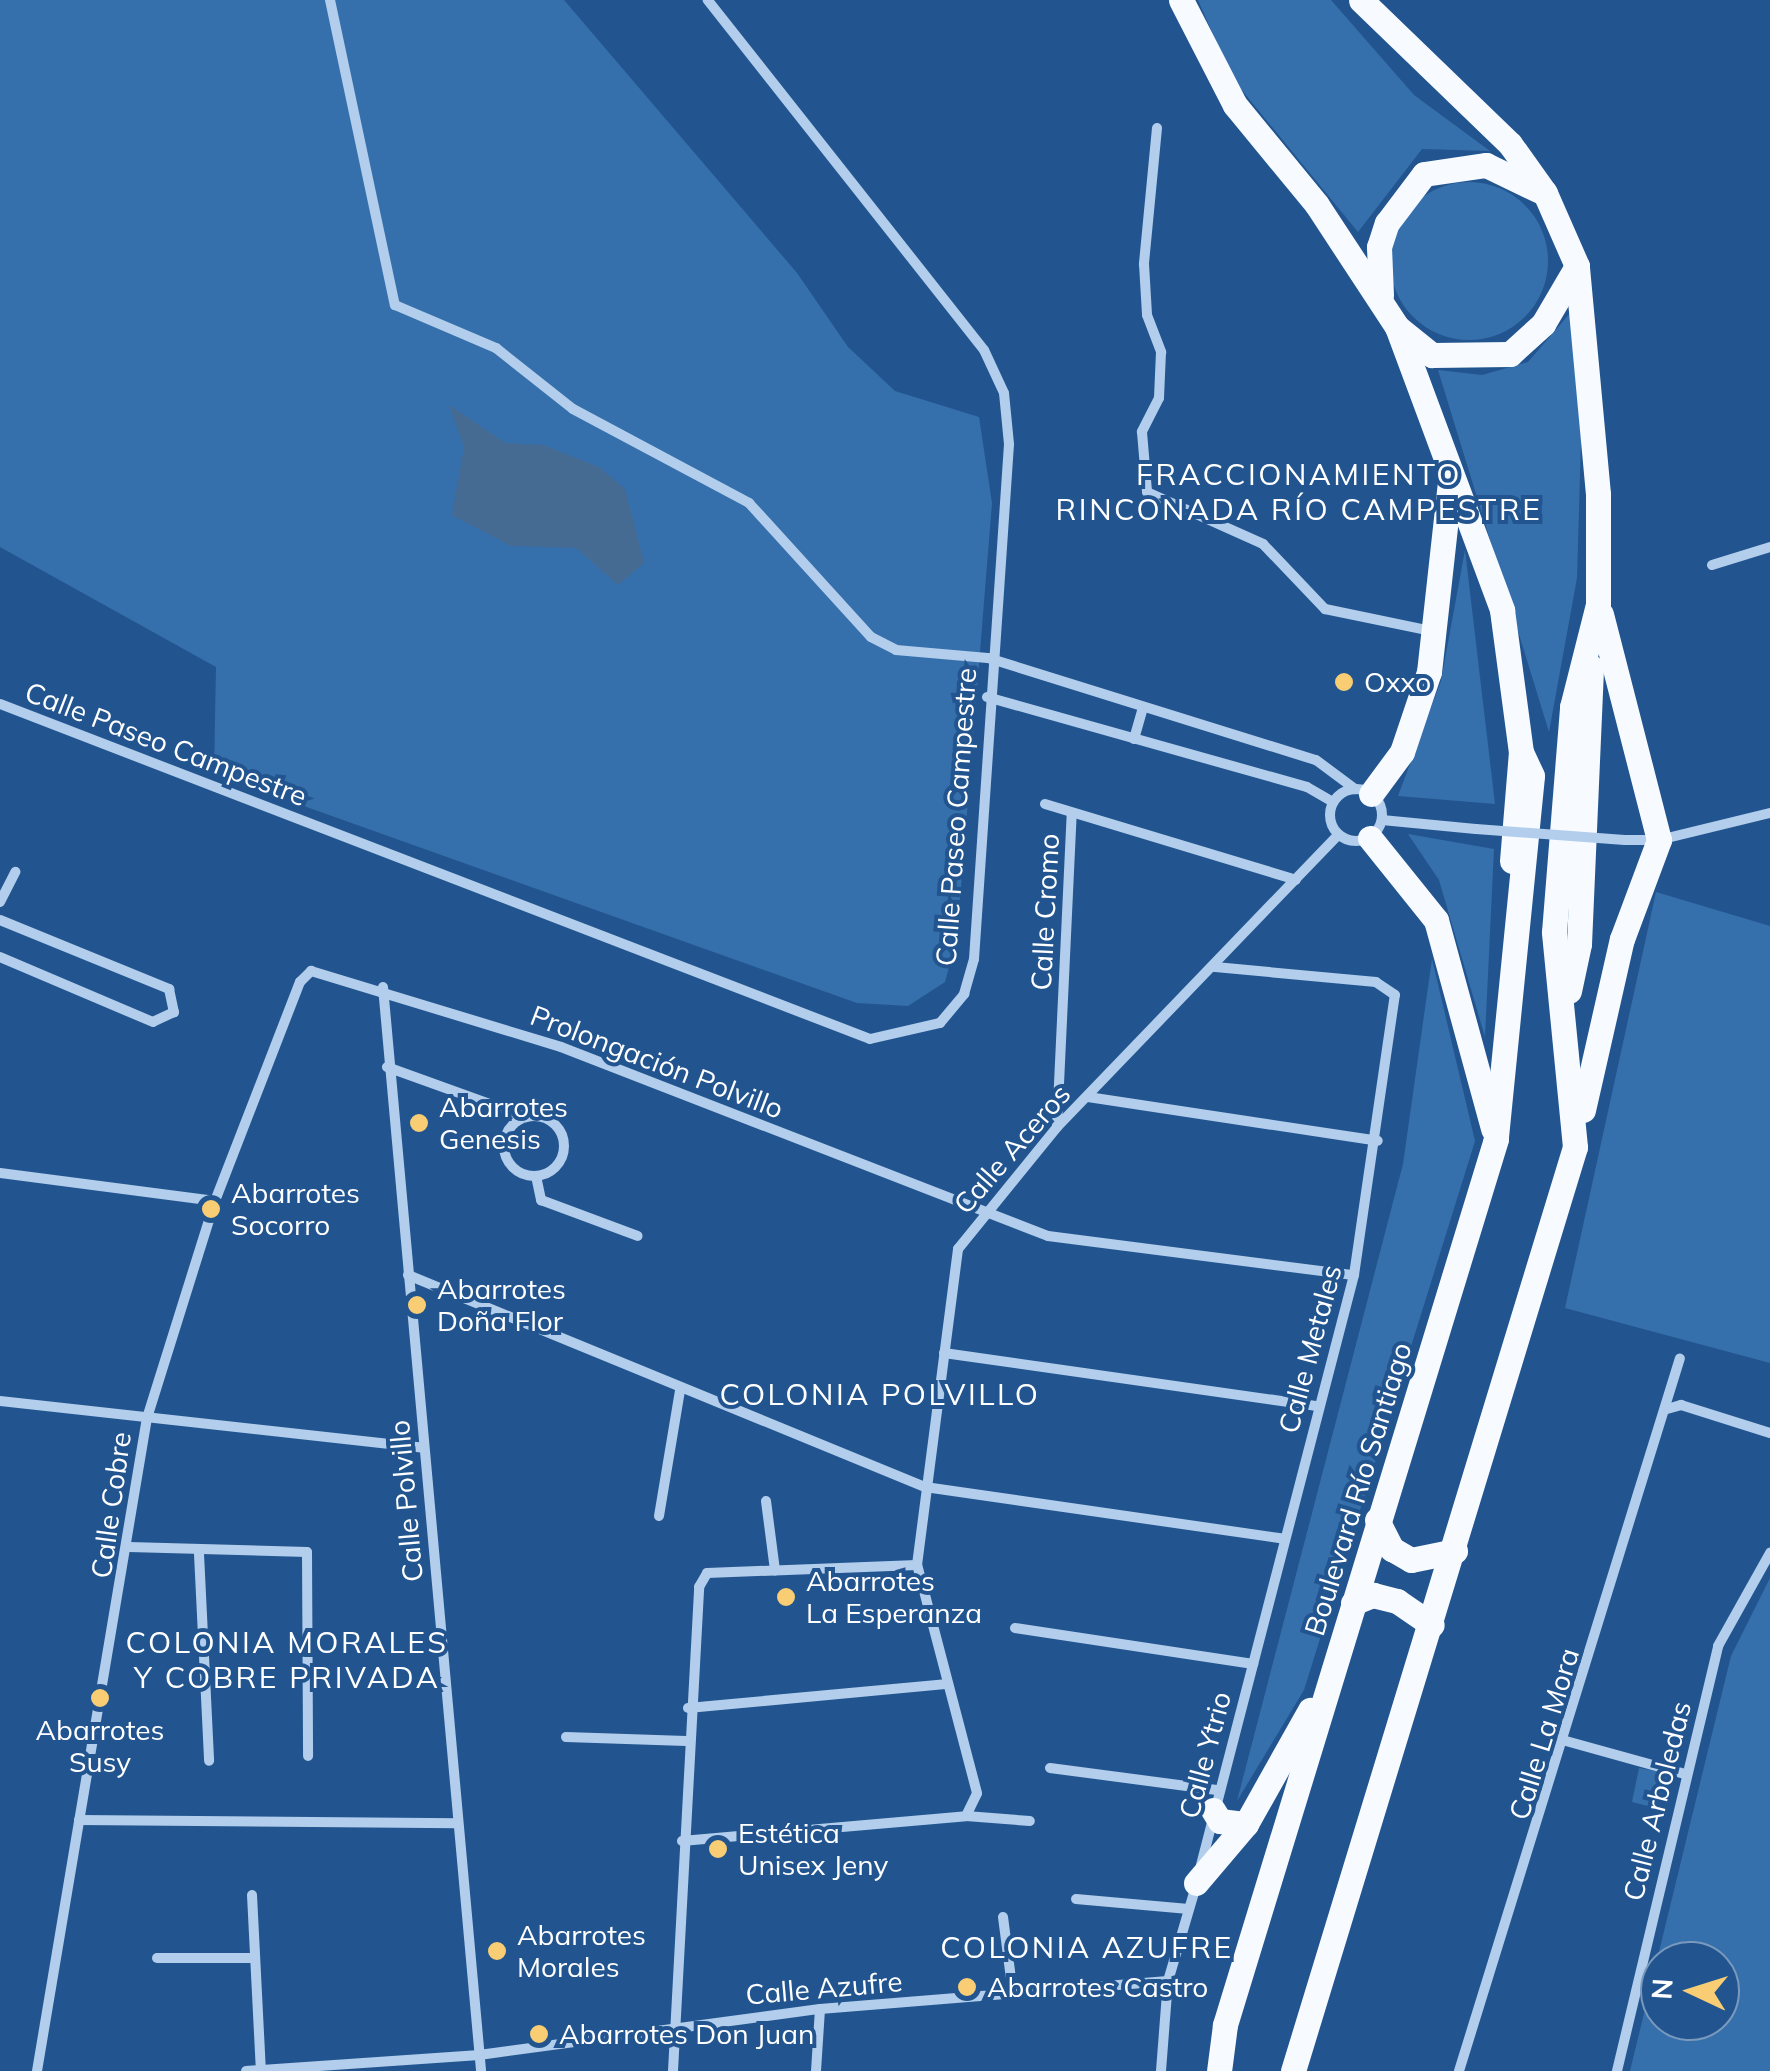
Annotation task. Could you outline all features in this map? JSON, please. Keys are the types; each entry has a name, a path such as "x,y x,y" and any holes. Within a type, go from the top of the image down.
{"main road":[{"name":"Boulevard Río Santiago","path":"1181,0 1235,106 1381,298 1397,327 1502,610 1521,752 1532,776 1532,807 1496,1139 1225,2025 1219,2071"},
{"path":"1362,0 1510,144 1545,193 1577,266 1598,494 1598,604 1590,646 1585,850 1566,1006 1575,1148"},
{"path":"1381,298 1379,247 1401,194 1424,174 1486,165 1545,193"},
{"path":"1397,327 1432,355 1510,354 1543,324 1577,266"},
{"path":"1363,791 1402,752 1436,631 1451,472"},
{"path":"1293,2071 1456,1551 1575,1148 1622,939 1659,840 1598,604"},
{"path":"1376,829 1436,920 1496,1139"},
{"path":"1377,1520 1392,1549 1411,1560 1456,1551"},
{"path":"1353,1603 1373,1596 1397,1601 1432,1625"},
{"path":"1196,1883 1246,1824 1334,1666"},
{"path":"1215,1800 1220,1821 1246,1824"}],"street":[{"path":"330,0 395,305 496,348 574,409 748,504 872,637 896,650 988,658 1316,760 1363,791 1376,829"},
{"name":"Calle Paseo Campestre","path":"0,704 870,1040 940,1023 964,994 974,959 988,658 1008,444 1004,393 984,350 708,0"},
{"path":"1157,128 1144,264 1147,316 1160,352 1160,398 1142,432 1147,492 1263,544 1325,609 1436,631"},
{"path":"1712,565 1770,548"},
{"path":"987,697 1307,787 1333,802"},
{"path":"1134,738 1143,708"},
{"path":"1333,802 1363,791"},
{"path":"1333,802 1338,834 1376,829 1476,829 1659,840 1770,813"},
{"path":"1045,804 1072,813"},
{"name":"Calle Cromo","path":"1057,1127 1072,813 1296,880"},
{"name":"Calle Aceros","path":"966,1816 976,1793 918,1564 958,1249 982,1212 1057,1127 1338,834"},
{"path":"0,902 15,872"},
{"path":"0,920 169,989 174,1012 153,1022 0,957"},
{"name":"Calle Metales","path":"1212,967 1376,982 1394,995 1378,1142 1354,1275 1316,1406 1284,1539"},
{"name":"Prolongación Polvillo","path":"312,970 383,988 561,1047 1048,1236 1354,1275"},
{"name":"Calle Cobre","path":"37,2071 129,1547 146,1418 216,1201 300,982 312,970"},
{"name":"Calle Polvillo","path":"383,988 387,1067 481,2071"},
{"path":"387,1067 526,1117 546,1119 563,1142 559,1162 536,1176 518,1172 504,1148 509,1129 526,1117"},
{"path":"1088,1097 1378,1142"},
{"path":"0,1173 216,1201"},
{"path":"536,1176 541,1200 638,1236"},
{"path":"408,1274 680,1390 925,1487 1284,1539"},
{"path":"944,1352 1316,1406"},
{"name":"Calle La Mora","path":"1459,2071 1566,1741 1680,1358"},
{"path":"659,1516 680,1390"},
{"path":"0,1400 423,1448"},
{"path":"1667,1409 1681,1405 1770,1433"},
{"path":"766,1501 774,1570"},
{"name":"Calle Ytrio","path":"1161,2071 1168,1982 1190,1910 1284,1539"},
{"path":"129,1547 199,1554 307,1552 308,1756"},
{"name":"Calle Arboledas","path":"1616,2071 1718,1646 1770,1553"},
{"path":"199,1554 208,1761"},
{"path":"673,2071 688,1708 707,1573 918,1564"},
{"path":"1015,1628 1253,1664"},
{"path":"688,1708 948,1684"},
{"path":"566,1737 686,1742"},
{"path":"1566,1741 1685,1774"},
{"path":"1050,1768 1215,1800"},
{"path":"682,1841 966,1816 1030,1821"},
{"path":"80,1820 458,1823"},
{"path":"252,1895 262,2070"},
{"path":"1076,1899 1190,1910"},
{"path":"1003,1917 1014,1994"},
{"path":"156,1958 255,1958"},
{"name":"Calle Azufre","path":"246,2071 479,2055 820,2009 1168,1982"},
{"path":"816,2071 820,2009"}],"shaded area":[{"path":"0,0 564,0 797,273 848,347 895,391 979,417 992,503 957,937 945,982 908,1006 857,1003 214,774 216,667 0,547"},
{"path":"1198,0 1331,0 1414,95 1490,151 1422,149 1358,232 1232,78"},
{"path":"1469,182 1499,188 1525,205 1542,231 1548,261 1542,291 1525,317 1499,334 1469,340 1439,334 1413,317 1396,291 1390,261 1396,231 1413,205 1439,188"},
{"path":"1572,311 1581,442 1577,578 1549,732 1438,370 1482,375 1528,362"},
{"path":"449,405 505,443 543,445 599,467 625,489 644,563 618,585 576,548 511,546 452,515 464,447"},
{"path":"1465,550 1495,804 1398,796 1441,681"},
{"path":"1408,834 1494,849 1485,1037 1439,880"},
{"path":"1656,892 1770,926 1770,1363 1565,1308"},
{"path":"1432,959 1475,1141 1304,1690 1237,1801 1403,1164"},
{"path":"1770,1578 1770,2071 1630,2071 1640,2030 1640,2041 1740,2041 1740,1941 1662,1941 1731,1656"},
{"path":"1639,1768 1672,1774 1660,1809 1632,1802"}],"place":[{"name":"Oxxo","path":"1344,682"},
{"name":"Abarrotes Genesis","path":"419,1123"},
{"name":"Abarrotes Socorro","path":"211,1209"},
{"name":"Abarrotes Doña Flor","path":"417,1305"},
{"name":"Abarrotes La Esperanza","path":"786,1597"},
{"name":"Abarrotes Susy","path":"100,1698"},
{"name":"Estética Unisex Jeny","path":"718,1849"},
{"name":"Abarrotes Morales","path":"497,1951"},
{"name":"Abarrotes Castro","path":"967,1987"},
{"name":"Abarrotes Don Juan","path":"539,2034"}],"district":[{"name":"FRACCIONAMIENTO RINCONADA RÍO CAMPESTRE","path":"1299,491"},
{"name":"COLONIA POLVILLO","path":"880,1394"},
{"name":"COLONIA MORALES Y COBRE PRIVADA","path":"287,1659"},
{"name":"COLONIA AZUFRE","path":"1087,1947"}]}
